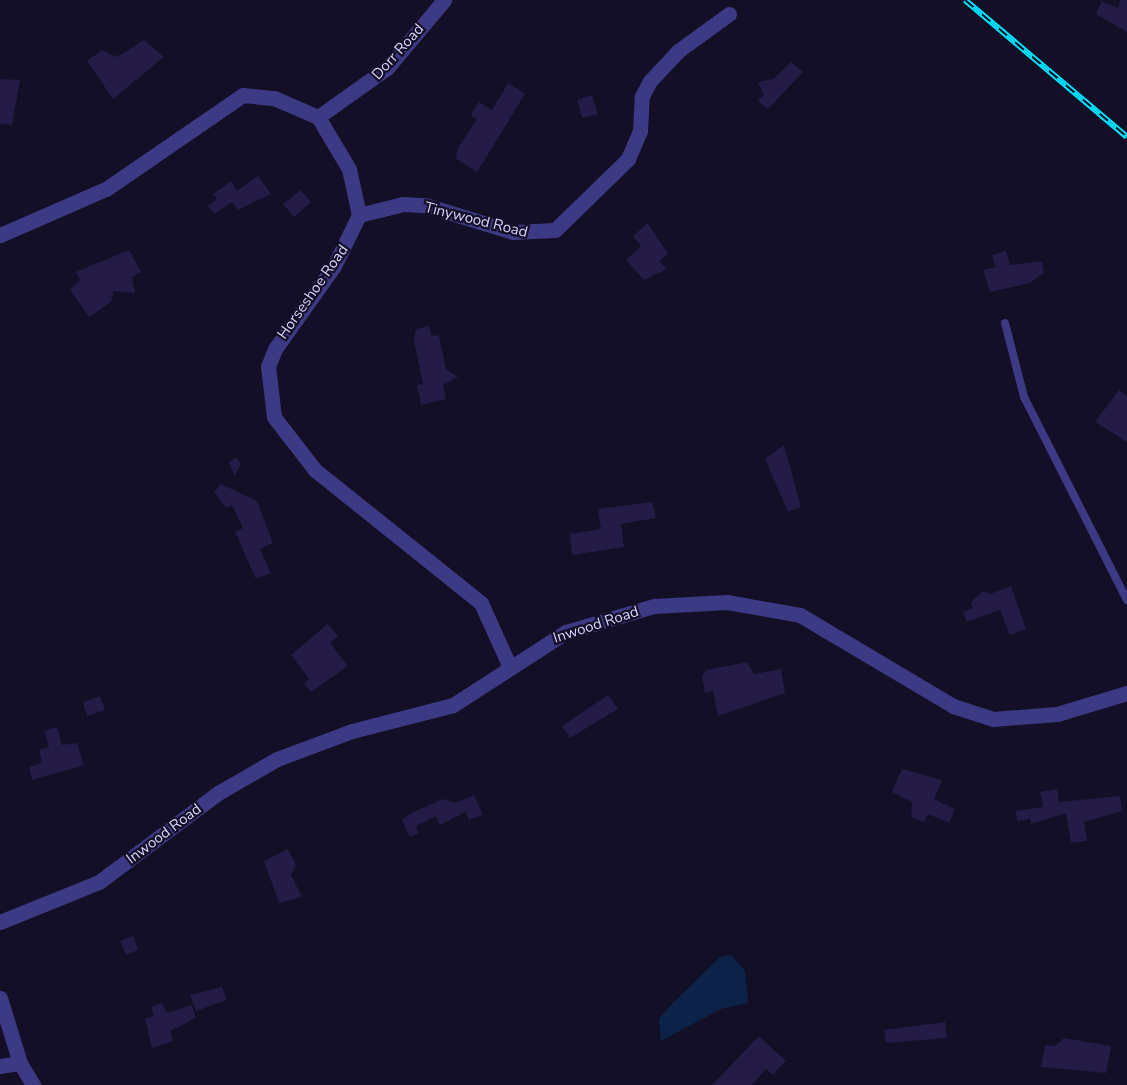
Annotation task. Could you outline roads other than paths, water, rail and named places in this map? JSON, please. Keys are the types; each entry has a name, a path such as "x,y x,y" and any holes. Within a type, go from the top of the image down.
{"street":[{"name":"Dorr Road","path":"318,117 387,68 444,0"},
{"name":"Tinywood Road","path":"359,215 403,204 425,205 513,232 555,230 628,159 650,81 673,55 729,14"},
{"path":"0,235 106,189 243,95 274,98 318,117 349,169 359,215"},
{"name":"Horseshoe Road","path":"359,215 334,266 275,349 268,366 274,417 315,470 481,603 500,654 509,664"},
{"name":"Inwood Road","path":"0,922 99,882 218,793 277,759 352,731 453,705 509,664 566,632 609,617 654,606 727,602 814,621 974,715 1037,718 1127,693"},
{"path":"0,998 20,1063 33,1085"},
{"path":"0,1066 20,1063"}],"lane":[{"path":"1005,323 1024,397 1127,600"}],"water":[{"path":"731,955 745,971 748,1003 721,1009 661,1041 659,1019 720,957"}],"railway":[{"path":"965,0 1127,137"}]}
